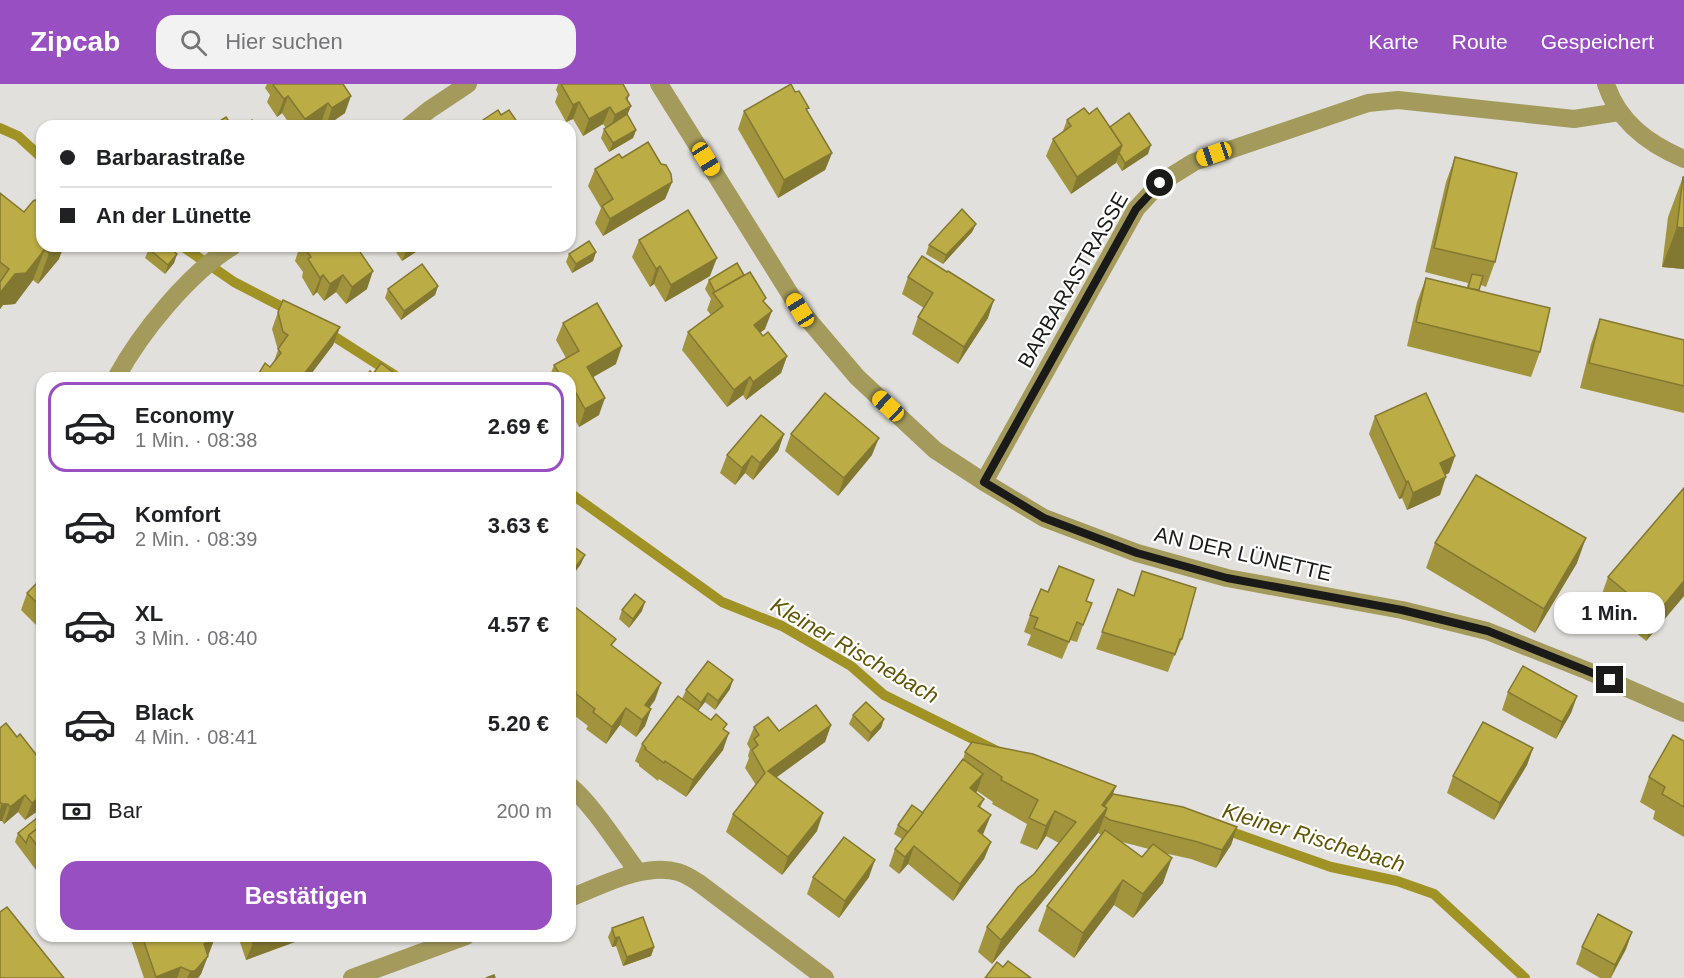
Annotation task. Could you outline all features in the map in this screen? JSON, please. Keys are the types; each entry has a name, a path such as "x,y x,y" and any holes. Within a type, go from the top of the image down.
{"street":[{"path":"416,120 468,84"},
{"name":"AN DER LÜNETTE","path":"659,84 800,310 857,377 935,450 984,482 1044,518 1137,553 1227,578 1402,610 1488,631 1684,713"},
{"path":"1606,84 1618,112 1641,135 1684,159"},
{"name":"BARBARASTRASSE","path":"984,482 1136,209 1160,183 1194,162 1368,103 1398,100 1574,119 1618,112"},
{"path":"119,372 125,361 170,303 201,270 225,252"},
{"path":"576,791 638,873"},
{"path":"576,896 638,873 658,869 679,872 699,883 825,978"},
{"path":"352,978 450,942"}],"building":[{"path":"274,84 343,84 351,96 332,108 328,103 305,119 288,96 284,99"},
{"path":"561,84 623,84 629,95 626,98 631,106 615,115 610,107 589,119 579,102 573,105"},
{"path":"791,84 795,92 799,91 809,108 806,109 832,153 784,180 744,111"},
{"path":"1084,108 1089,114 1097,108 1122,145 1077,177 1053,139 1071,126 1067,120"},
{"path":"498,110 501,115 509,110 516,120 483,120"},
{"path":"1129,113 1151,145 1125,163 1119,153 1122,145 1110,127"},
{"path":"627,114 636,130 613,143 604,129"},
{"path":"648,142 661,164 666,165 672,182 610,219 602,206 613,199 595,169 619,154 622,158"},
{"path":"1455,157 1517,173 1495,262 1434,248"},
{"path":"1684,177 1684,228 1677,227"},
{"path":"0,193 24,212 35,200 36,252 43,252 26,273 15,274 0,293 0,282 9,269 0,262"},
{"path":"962,209 976,224 946,255 929,245"},
{"path":"688,210 717,258 671,285 660,266 656,269 639,240"},
{"path":"589,241 596,252 576,264 569,254 576,252 576,249"},
{"path":"153,252 175,252 177,254 168,265"},
{"path":"307,252 360,252 373,271 352,287 343,275 330,284 323,275 320,278 308,259 311,257"},
{"path":"922,256 994,300 964,347 918,317 933,293 908,277"},
{"path":"737,263 744,275 715,292 709,280"},
{"path":"422,264 438,286 404,311 388,289"},
{"path":"750,272 766,298 763,301 772,311 754,325 763,336 768,332 787,356 753,382 750,377 734,390 688,332 723,306 713,293"},
{"path":"1472,274 1483,276 1479,290 1468,288"},
{"path":"1426,278 1550,308 1540,352 1416,322"},
{"path":"283,300 340,327 306,372 260,372 265,363 270,367 281,353 278,349 288,335 283,332 278,312"},
{"path":"597,303 622,346 587,367 605,398 585,409 576,393 576,372 558,372 554,365 579,351 563,323"},
{"path":"1600,319 1684,340 1684,386 1589,363"},
{"path":"381,363 392,372 374,372"},
{"path":"825,393 879,438 844,478 791,434"},
{"path":"1426,393 1455,456 1440,463 1446,477 1413,493 1375,416"},
{"path":"761,415 784,434 760,463 752,456 742,468 727,455"},
{"path":"1476,475 1586,538 1544,609 1435,543"},
{"path":"1684,488 1684,581 1655,616 1608,577"},
{"path":"576,548 585,555 576,566"},
{"path":"1059,566 1094,580 1086,601 1092,603 1083,625 1077,622 1069,642 1034,628 1038,618 1030,615 1041,589 1048,592"},
{"path":"1142,571 1196,588 1182,639 1180,639 1175,654 1102,632 1118,589 1134,596"},
{"path":"36,584 36,602 27,593"},
{"path":"635,594 645,602 633,619 622,610"},
{"path":"576,608 616,639 611,645 661,683 645,705 651,709 642,720 626,708 612,727 593,712 595,709 576,694"},
{"path":"708,661 733,680 718,701 708,693 701,703 686,690"},
{"path":"1523,666 1577,696 1562,722 1508,692"},
{"path":"678,696 711,720 716,714 727,724 723,729 729,733 693,780 665,761 664,763 645,749 642,744"},
{"path":"866,702 884,719 871,733 853,715"},
{"path":"816,705 831,725 768,771 823,813 788,857 733,814 765,773 752,750 758,745 754,739 759,735 754,727 768,717 779,731"},
{"path":"1483,722 1533,748 1500,803 1453,776"},
{"path":"6,723 17,737 20,734 36,754 36,800 32,803 25,795 10,807 0,802 0,728"},
{"path":"1673,735 1684,741 1684,807 1662,794 1665,787 1649,777"},
{"path":"972,742 1033,754 1116,786 1102,805 1107,808 1001,940 987,927 1018,887 1034,874 1076,822 1055,811 1046,826 1029,818 1038,800 1001,780 1002,777 965,752"},
{"path":"963,759 983,774 970,788 984,799 978,806 991,815 978,831 991,842 960,884 914,846 905,857 895,849"},
{"path":"1113,794 1183,807 1237,827 1222,850 1110,820 1104,816 1107,808 1104,806"},
{"path":"912,805 923,813 908,832 898,825"},
{"path":"36,819 36,830 29,835 26,843 18,833"},
{"path":"36,830 36,844 29,835"},
{"path":"1105,830 1142,857 1153,844 1172,858 1143,894 1123,880 1083,933 1047,906"},
{"path":"844,837 875,860 845,901 813,877"},
{"path":"7,907 64,978 0,978 0,912"},
{"path":"1598,914 1632,932 1615,965 1582,947"},
{"path":"643,917 654,947 627,957 619,937 615,938 612,928"},
{"path":"144,942 209,942 204,944 208,956 195,971 181,967 156,977"},
{"path":"1008,961 1031,978 985,978 997,962 1003,967"}],"waterway":[{"name":"Kleiner Rischebach","path":"0,128 18,136 36,152"},
{"name":"Kleiner Rischebach","path":"191,252 234,282 292,312"},
{"name":"Kleiner Rischebach","path":"324,330 390,372"},
{"name":"Kleiner Rischebach","path":"576,497 722,602 782,626 851,666 884,695 997,751"},
{"name":"Kleiner Rischebach","path":"1223,829 1331,867 1397,881 1434,894 1525,978"}],"route":[{"path":"1160,183 1136,209 984,482 1044,518 1137,553 1227,578 1402,610 1488,631 1610,680"}]}
